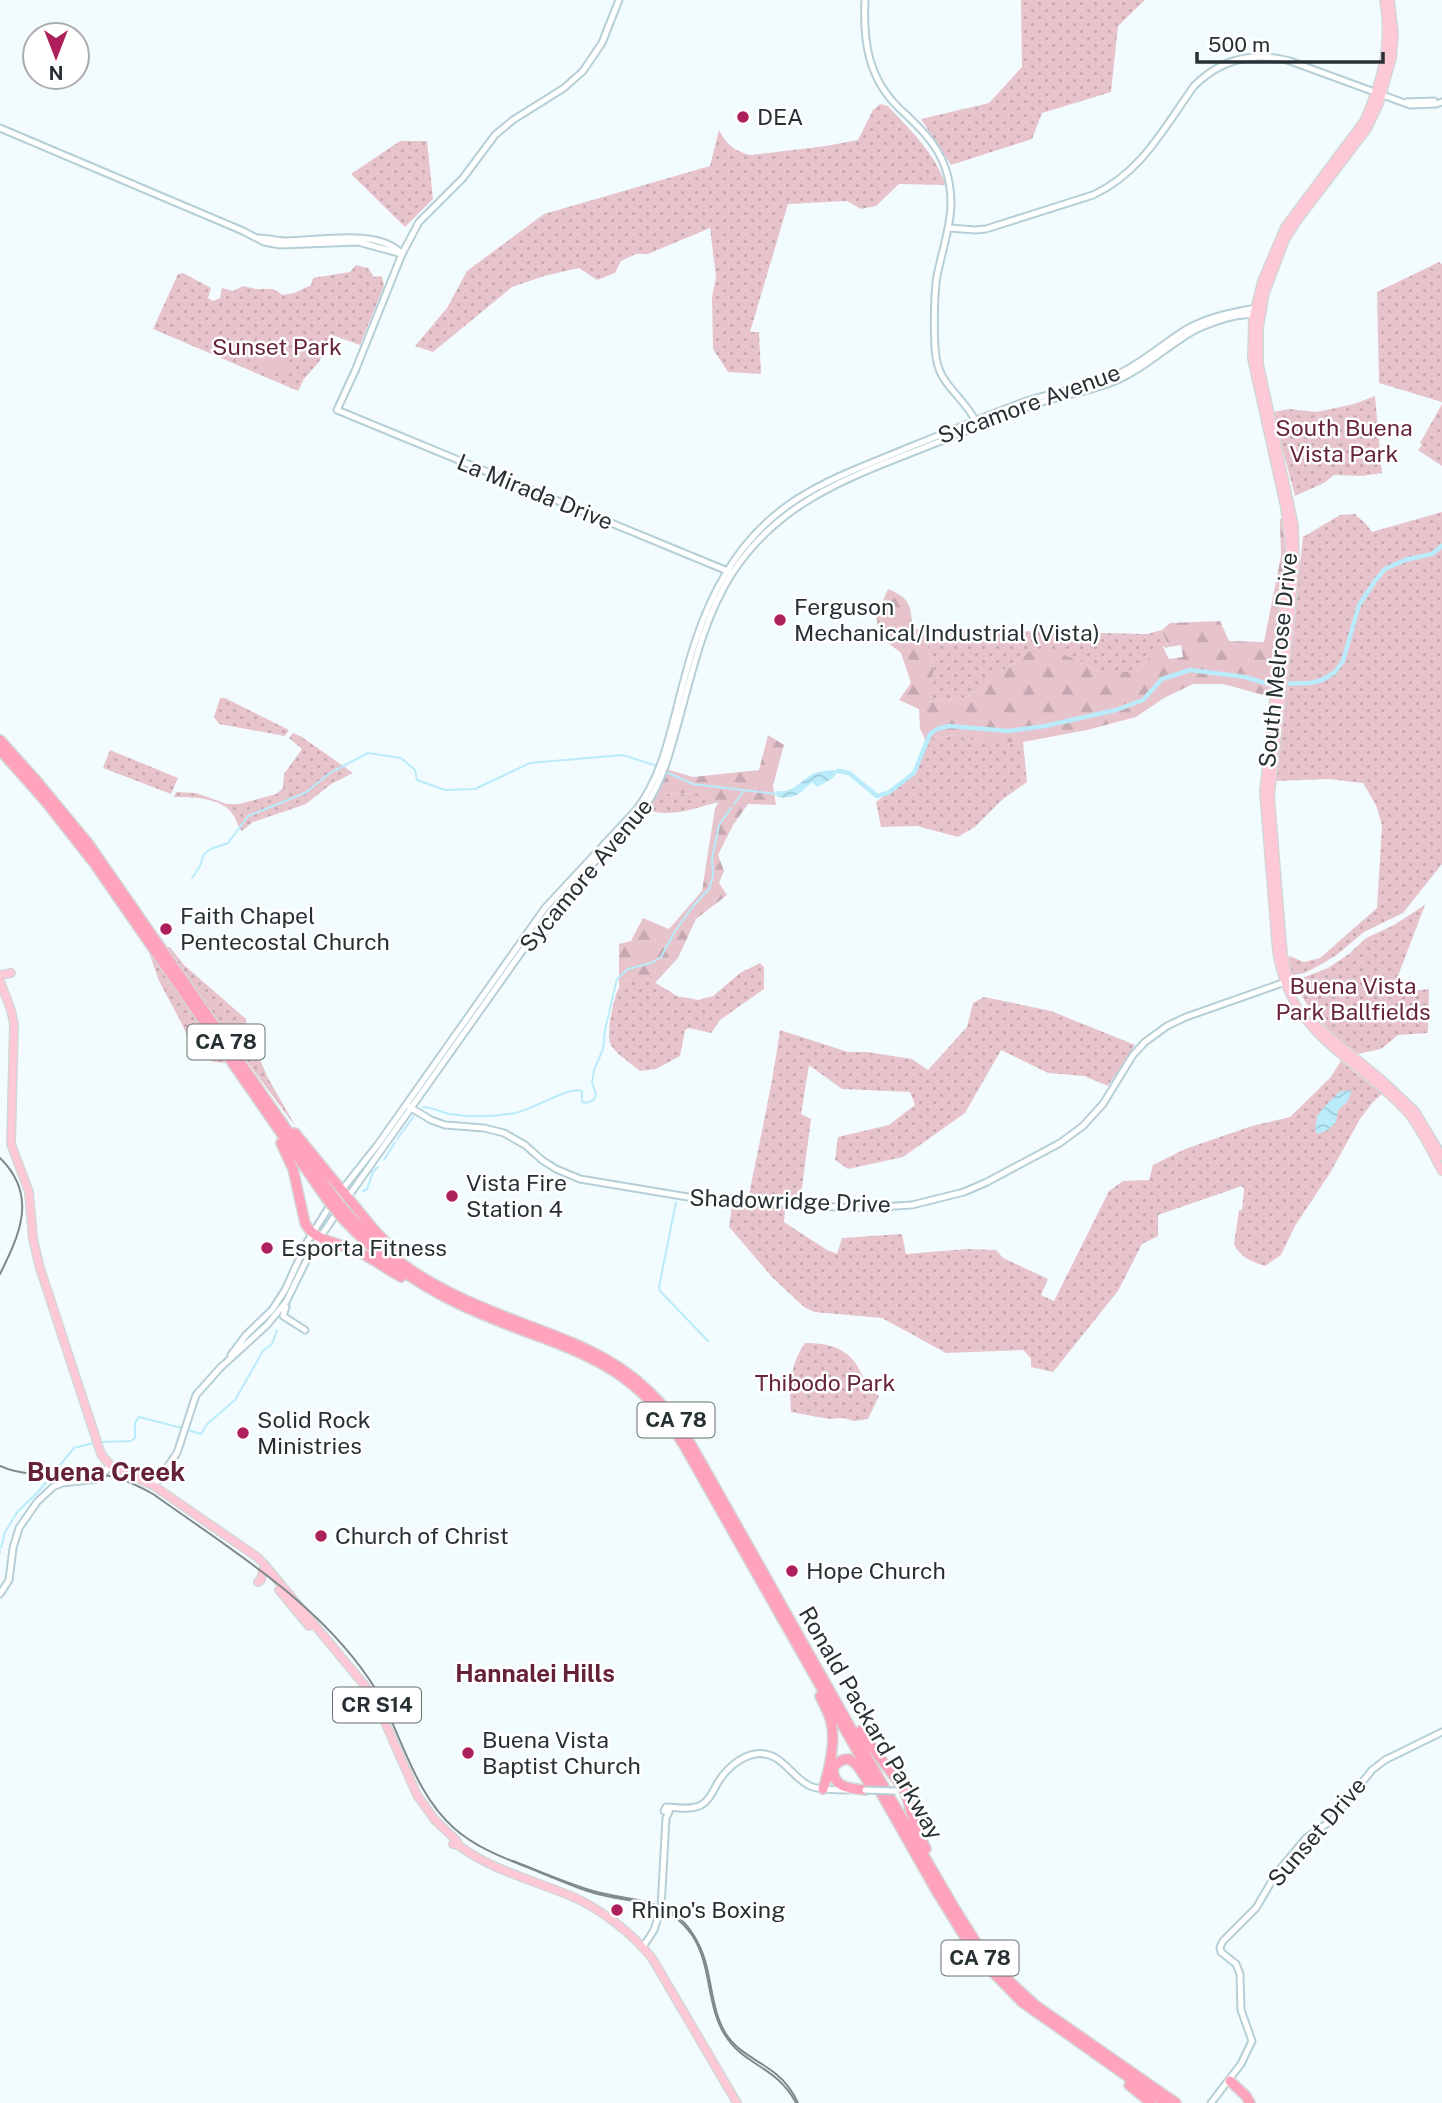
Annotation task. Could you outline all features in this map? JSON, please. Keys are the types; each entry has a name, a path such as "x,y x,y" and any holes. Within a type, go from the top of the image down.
{"highway":[{"name":"Ronald Packard Parkway","path":"0,740 79,837 265,1096 328,1195"},
{"name":"Ronald Packard Parkway","path":"0,750 68,822"},
{"name":"Ronald Packard Parkway","path":"79,837 266,1114 367,1244 398,1269 455,1303 590,1357 622,1376 654,1404 685,1447 953,1920 988,1968 1030,2009 1165,2103"},
{"path":"265,1096 376,1232 424,1278"},
{"path":"266,1114 291,1164 304,1223 309,1230 359,1252 422,1289 455,1303"},
{"name":"Ronald Packard Parkway","path":"344,1215 382,1248 424,1278 466,1300 590,1349 618,1365 667,1408 694,1448 969,1933 1006,1978 1046,2013 1176,2103"},
{"path":"807,1662 833,1731 825,1789"},
{"path":"821,1675 900,1791 937,1877"},
{"path":"825,1789 835,1765 842,1760 854,1762 900,1827"},
{"path":"835,1765 834,1776 839,1785 865,1790"},
{"path":"1091,2052 1151,2103"},
{"path":"1127,2069 1186,2103"},
{"path":"1228,2083 1248,2103"}],"main road":[{"path":"402,254 429,211 463,178 495,135 513,120 564,88 583,71 602,43 619,0"},
{"path":"865,0 864,35 870,61 885,92 926,133 937,151 950,185 950,228 936,290 936,360 943,379 962,400 977,423"},
{"name":"South Melrose Drive","path":"1380,93 1387,51 1384,0"},
{"name":"South Melrose Drive","path":"1390,0 1394,34 1392,58 1380,93 1364,121 1285,228 1265,271 1257,311 1252,359 1285,507 1290,549 1270,808 1286,982 1311,1022 1415,1111 1442,1156"},
{"path":"950,228 986,229 1109,188 1136,166 1194,86 1216,68 1252,56 1279,58 1406,102 1441,102"},
{"path":"0,128 264,242 280,245 358,242 402,254"},
{"path":"397,248 411,236"},
{"path":"259,239 367,239 397,248 402,254"},
{"name":"La Mirada Drive","path":"402,254 337,410 730,572"},
{"name":"Sycamore Avenue","path":"977,423 1096,385 1125,371 1194,325 1225,313 1257,311"},
{"name":"Sycamore Avenue","path":"227,1362 246,1335 272,1310 316,1234 359,1170 549,913 654,793 669,757 704,633 717,600 730,572 771,527 811,496 852,476 1020,403 1118,380 1197,329 1216,321 1257,311"},
{"name":"South Melrose Drive","path":"1277,702 1271,728 1264,807 1277,953 1286,982 1299,1013 1319,1036 1409,1115 1442,1171"},
{"path":"1271,728 1272,745 1275,749"},
{"path":"0,1594 9,1580 13,1548 19,1528 37,1502 62,1483 99,1478 110,1465 101,1454 40,1268 33,1240 29,1192 12,1144 14,1024 12,1010 0,978 11,973"},
{"name":"Shadowridge Drive","path":"408,1106 445,1125 484,1128 504,1133 526,1145 549,1164 580,1179 694,1198 740,1199 822,1207 912,1205 964,1192 1052,1148 1083,1126 1103,1104 1133,1055 1157,1032 1180,1019 1286,982"},
{"name":"Sycamore Avenue","path":"227,1362 268,1325 286,1303 316,1234"},
{"path":"286,1303 283,1316 305,1330"},
{"path":"154,1486 177,1453 195,1395 227,1362"},
{"name":"CR S14","path":"110,1465 154,1486 257,1557 268,1568 366,1687 384,1720 417,1795 435,1821 458,1845"},
{"name":"CR S14","path":"250,1553 296,1612 334,1652 363,1689 381,1722 410,1790 419,1806 444,1836 454,1845 490,1864 582,1901 643,1947 737,2103"},
{"path":"258,1582 264,1570"},
{"path":"271,1578 300,1614 310,1620"},
{"name":"Sunset Drive","path":"1211,2103 1245,2059 1252,2038 1241,2010 1240,1974 1236,1964 1221,1952 1221,1944 1256,1908 1276,1874 1306,1838 1332,1820 1372,1770 1385,1760 1442,1732"},
{"path":"643,1947 655,1927 661,1908 668,1811 701,1805 728,1770 748,1757 759,1754 776,1758 812,1787 900,1791"}],"green space":[{"path":"1021,0 1145,0 1118,26 1111,92 1042,113 1032,139 951,165 921,119 989,103 1022,67"},
{"path":"880,104 888,106 921,142 946,185 899,184 876,206 861,209 847,201 788,204 750,332 759,332 761,374 728,372 713,349 712,297 716,277 710,228 648,254 636,254 621,261 615,273 597,280 579,268 512,287 433,352 415,346 447,308 467,271 544,214 710,166 719,130 732,147 751,155 858,140 873,110"},
{"path":"400,141 427,141 433,199 405,227 351,174"},
{"path":"1439,262 1442,264 1442,402 1379,383 1377,292"},
{"name":"Sunset Park","path":"356,265 368,268 374,277 382,276 384,286 360,345 329,334 331,337 319,362 304,379 298,391 153,329 178,274 183,273 211,288 208,298 213,301 220,298 222,288 233,291 243,286 273,289 283,295 294,293 311,285 313,278 350,272"},
{"path":"258,337 292,356 281,375 247,356"},
{"name":"South Buena Vista Park","path":"1375,396 1382,473 1362,476 1334,475 1324,483 1295,496 1273,412 1290,409 1317,412 1354,404"},
{"path":"1442,404 1442,466 1418,450"},
{"path":"1442,512 1442,864 1403,913 1364,932 1320,965 1305,973 1293,975 1289,970 1289,956 1304,962 1320,958 1377,908 1382,825 1376,805 1363,783 1329,779 1276,781 1303,537 1340,515 1355,514 1372,532"},
{"path":"1280,519 1284,519 1286,571 1271,697 1223,684 1193,684 1164,698 1136,717 1087,730 1023,742 980,742 954,735 926,741 920,729 919,709 899,700 911,683 901,653 879,636 876,612 888,589 901,596 908,604 912,629 922,629 934,668 926,702 966,698 1034,648 1059,653 1099,672 1136,672 1162,645 1169,659 1183,657 1181,645 1168,647 1162,630 1170,623 1220,621 1229,641 1264,642 1281,556"},
{"path":"922,629 1147,634 1162,630 1168,648 1162,646 1136,672 1099,672 1082,662 1034,648 966,698 925,702 934,668"},
{"path":"220,698 225,698 289,730 285,736 219,724 214,717"},
{"path":"293,733 353,773 331,784 306,804 253,822 242,831 231,812 219,803 174,797 176,792 196,793 227,804 239,804 276,794 283,788 284,774 302,749 289,738"},
{"path":"768,735 784,745 773,785 776,805 748,804 733,825 718,855 724,871 719,883 727,895 696,919 678,958 655,983 646,977 627,980 619,987 619,944 631,941 643,918 669,929 702,891 715,808 719,802 701,793 658,794 666,769 693,777 759,770"},
{"path":"954,735 980,742 1023,742 1027,782 1003,799 976,826 958,837 917,826 881,827 876,802 914,773 926,741"},
{"path":"110,750 178,778 171,794 103,768"},
{"path":"701,793 719,802 674,813 647,810 658,794"},
{"name":"Buena Vista Park Ballfields","path":"1425,905 1393,989 1403,992 1429,989 1428,1033 1398,1035 1381,1049 1357,1054 1321,1022 1294,981 1328,968 1366,938 1394,925"},
{"path":"147,946 227,1063 214,1062 194,1052 159,981"},
{"path":"167,947 246,1019 247,1029 268,1078 296,1127 239,1051"},
{"path":"760,963 764,967 764,989 720,1020 711,1033 689,1028 685,1030 680,1056 656,1069 640,1071 620,1056 611,1045 609,1033 613,1006 618,990 625,981 646,977 677,996 698,1000 713,996 740,973"},
{"path":"984,997 1051,1011 1135,1045 1108,1086 1084,1076 1048,1073 1001,1050 965,1113 903,1157 848,1169 835,1160 838,1137 889,1125 915,1105 910,1092 842,1089 809,1065 801,1114 811,1119 800,1202 785,1211 784,1222 837,1254 842,1238 902,1234 906,1254 967,1249 996,1250 1003,1258 1048,1279 1041,1295 1054,1301 1109,1191 1123,1181 1149,1180 1153,1165 1185,1149 1252,1126 1290,1117 1330,1078 1341,1061 1382,1094 1360,1119 1330,1173 1295,1226 1281,1255 1265,1266 1247,1258 1236,1249 1234,1244 1239,1210 1242,1210 1242,1186 1158,1215 1158,1236 1142,1244 1118,1291 1053,1372 1031,1367 1031,1358 1023,1350 946,1353 882,1318 814,1312 804,1307 773,1278 729,1227 732,1206 747,1206 780,1030 848,1052 912,1059 928,1070 967,1027 973,1003"},
{"name":"Thibodo Park","path":"805,1343 840,1349 856,1364 868,1385 879,1396 868,1419 829,1419 791,1412 792,1376 796,1359"}],"water":[{"path":"838,771 833,778 817,787 812,782 793,796 784,798 776,794 777,791 787,791 811,775"},
{"path":"1352,1090 1347,1102 1338,1110 1336,1122 1328,1130 1317,1134 1317,1116 1339,1092"}],"waterway":[{"path":"838,771 849,773 877,796 888,793 914,773 930,734 937,729 949,726 1008,731 1045,726 1116,710 1143,700 1162,679 1190,670 1245,677 1268,684 1310,683 1322,680 1335,672 1343,661 1359,605 1385,569 1405,560 1432,554 1442,546"},
{"path":"192,878 204,854 228,843 248,816 305,793 330,773 368,753 401,758 415,770 417,780 445,790 475,789 530,763 623,755 657,766"},
{"path":"668,773 693,784 776,794"},
{"name":"Buena Creek","path":"734,804 744,791"},
{"name":"Buena Creek","path":"423,1107 449,1114 490,1116 522,1111 576,1090 582,1091 582,1102 594,1100 594,1070 603,1049 617,979 628,969 651,963 661,957 693,906 709,889 719,825 731,808"},
{"name":"Buena Creek","path":"397,1139 414,1116"},
{"name":"Buena Creek","path":"384,1160 395,1142"},
{"name":"Buena Creek","path":"363,1191 367,1189 373,1172 378,1167"},
{"path":"676,1202 659,1287 708,1341"},
{"name":"Buena Creek","path":"188,1430 201,1434 207,1424 235,1400 263,1351 272,1344 277,1330"},
{"name":"Buena Creek","path":"101,1442 131,1441 135,1438 135,1423 139,1417 182,1428"},
{"name":"Buena Creek","path":"1,1548 5,1532 18,1511 38,1492 74,1448 94,1443"}],"tram line":[{"path":"513,1861 593,1891 652,1903 677,1916 688,1927 703,1954 717,2012 726,2034 743,2051 780,2077 798,2103"}],"railway":[{"path":"0,1158 12,1172 22,1200 19,1229 0,1274"},
{"path":"0,1466 25,1473 90,1474 129,1482 153,1494 270,1578 323,1624 369,1679 390,1717 416,1777 427,1796 455,1829 484,1849 573,1886 647,1904 671,1914 692,1935 698,1947 715,2011 725,2035 741,2054 780,2081 796,2103"}],"place":[{"name":"DEA","path":"743,117"},
{"name":"Ferguson Mechanical/Industrial (Vista)","path":"780,620"},
{"name":"Faith Chapel Pentecostal Church","path":"166,929"},
{"name":"Vista Fire Station 4","path":"452,1196"},
{"name":"Esporta Fitness","path":"267,1248"},
{"name":"Solid Rock Ministries","path":"243,1433"},
{"name":"Church of Christ","path":"321,1536"},
{"name":"Hope Church","path":"792,1571"},
{"name":"Buena Vista Baptist Church","path":"468,1753"},
{"name":"Rhino's Boxing","path":"617,1910"}],"district":[{"name":"Buena Creek","path":"106,1472"},
{"name":"Hannalei Hills","path":"535,1674"}]}
